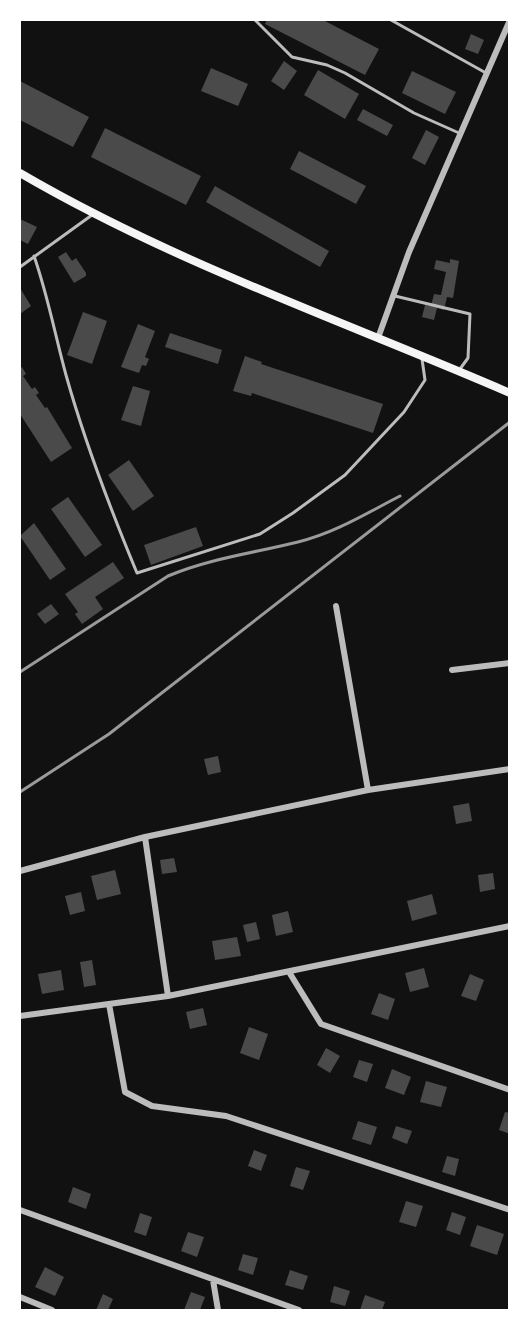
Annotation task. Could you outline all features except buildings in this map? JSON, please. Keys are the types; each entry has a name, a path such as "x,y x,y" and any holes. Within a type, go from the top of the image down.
{"main road":[{"path":"20,173 93,214 161,246 510,393"}],"street":[{"path":"378,338 409,252 510,20"},
{"path":"336,606 368,790"},
{"path":"452,670 510,663"},
{"path":"20,871 145,837 368,790 510,769"},
{"path":"145,837 168,996"},
{"path":"20,1016 168,996 510,926"},
{"path":"289,972 321,1024 510,1090"},
{"path":"109,1004 125,1092 152,1106 226,1116 510,1210"},
{"path":"20,1210 115,1242 298,1311"},
{"path":"213,1280 218,1311"},
{"path":"20,1297 52,1311"}],"lane":[{"path":"255,20 292,57 327,65 414,113 460,134"},
{"path":"391,20 487,73"},
{"path":"20,267 93,214"},
{"path":"34,256 48,296 66,375 105,497 137,573 260,534 345,475 404,412 425,380 421,357"},
{"path":"394,296 470,314 468,358 458,373"}],"railway":[{"path":"20,792 109,734 510,422"},
{"path":"20,672 168,576 216,560 312,538 350,522 400,496"}]}
